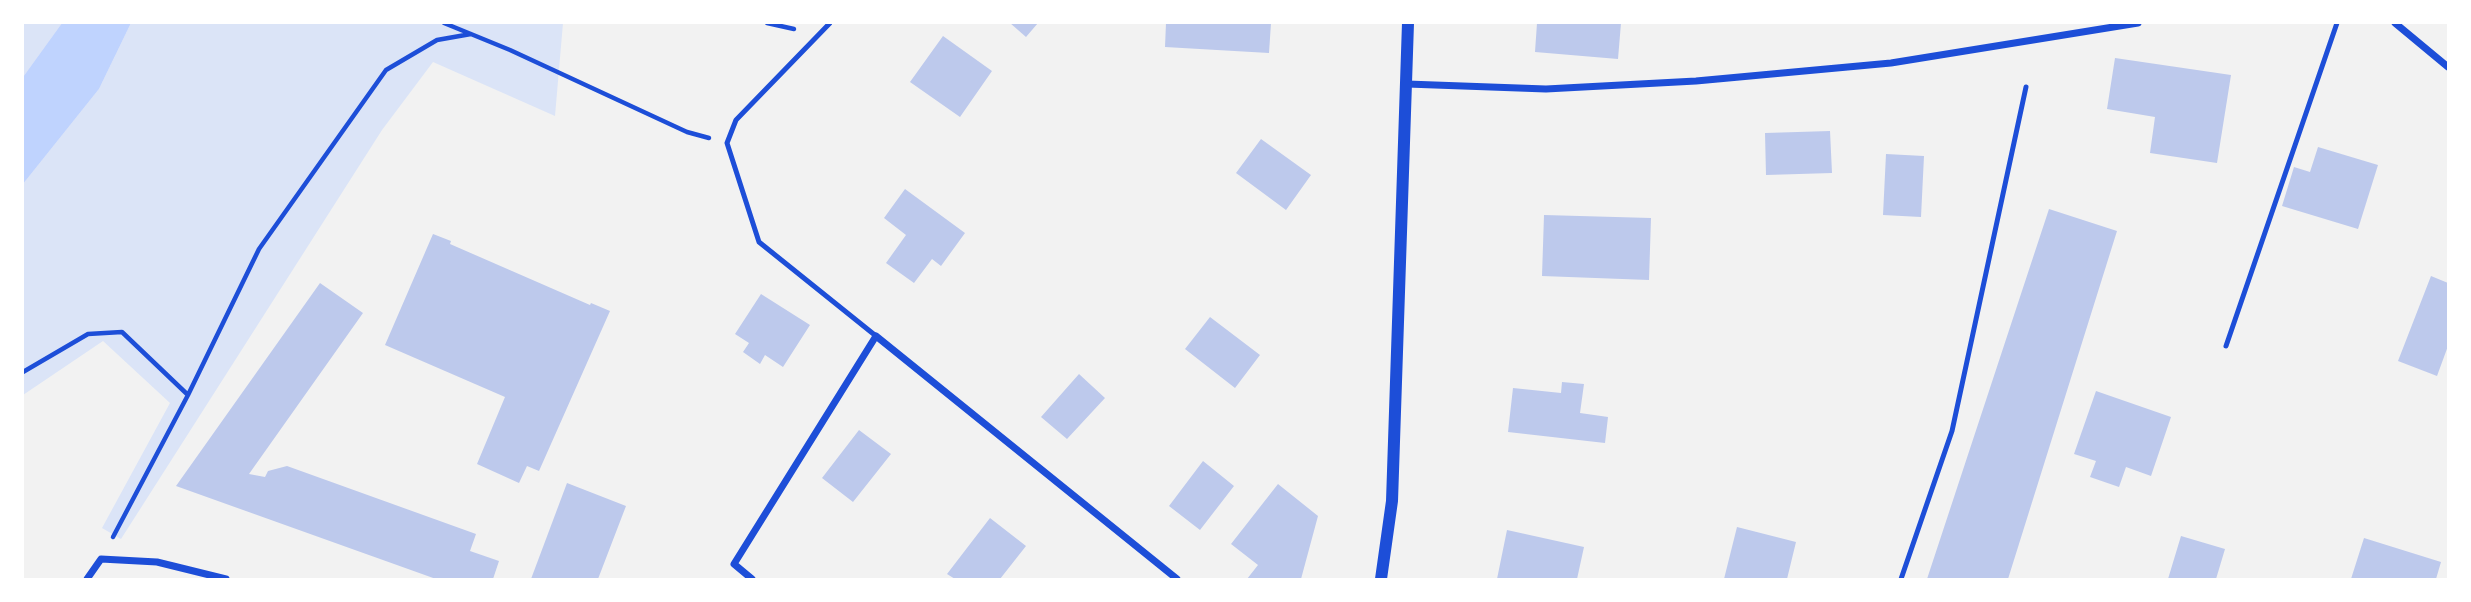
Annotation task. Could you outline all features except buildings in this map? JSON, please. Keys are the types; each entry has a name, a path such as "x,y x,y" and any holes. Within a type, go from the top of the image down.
{"street":[{"path":"1381,579 1392,501 1408,23"},
{"path":"1407,84 1546,89 1696,81 1891,63 2138,23"},
{"path":"2395,23 2448,67"},
{"path":"752,579 734,564 876,336 1177,579"},
{"path":"87,579 102,559 157,562 226,579"}],"lane":[{"path":"830,23 737,120 727,143 759,242 876,336"},
{"path":"2226,346 2337,23"},
{"path":"1901,579 1952,431 2026,87"}],"path":[{"path":"444,23 687,132 727,143"},
{"path":"102,559 188,396 260,249 386,70 437,40 471,34"},
{"path":"23,372 88,334 122,332 188,396"}],"shaded area":[{"path":"23,23 62,23 23,77"},
{"path":"131,23 563,23 555,116 433,62 382,130 121,539 102,528 170,403 103,341 23,395 23,184 99,89"}],"water":[{"path":"62,23 131,23 99,89 23,184 23,77"}]}
